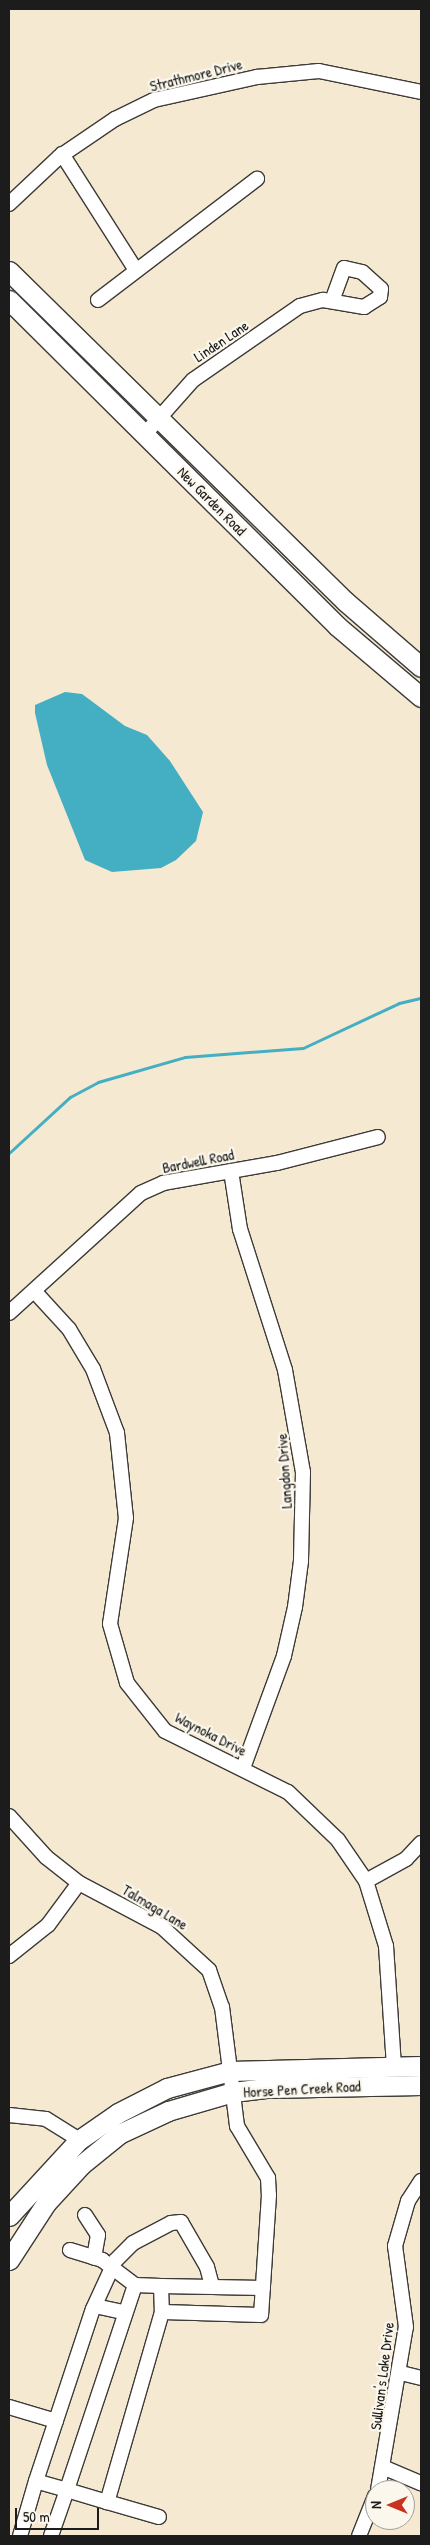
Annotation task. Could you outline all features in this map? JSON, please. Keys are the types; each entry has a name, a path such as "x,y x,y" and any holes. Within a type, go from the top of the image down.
{"main road":[{"name":"New Garden Road","path":"9,272 346,602 421,667"},
{"name":"New Garden Road","path":"9,300 146,434 337,626 417,692"},
{"path":"198,486 212,470"},
{"name":"Horse Pen Creek Road","path":"9,2216 79,2140 141,2100 185,2082 230,2071 421,2066"},
{"name":"Horse Pen Creek Road","path":"9,2260 46,2203 81,2165 120,2134 168,2111 233,2092 421,2085"}],"street":[{"name":"Strathmore Drive","path":"9,204 62,154 115,119 154,100 256,77 319,71 421,92"},
{"path":"62,154 136,270"},
{"path":"98,300 257,178"},
{"name":"Linden Lane","path":"146,434 193,380 216,362 300,306 332,301"},
{"name":"Bardwell Road","path":"9,1313 36,1293 120,1208 141,1193 163,1183 231,1171 378,1137"},
{"name":"Langdon Drive","path":"231,1171 240,1229 285,1370 303,1472 301,1561 294,1607 284,1656 243,1768"},
{"name":"Waynoka Drive","path":"36,1293 69,1329 93,1369 117,1433 126,1518 110,1624 117,1662 143,1707 165,1731 243,1768 288,1792 311,1812 338,1840 366,1881 386,1946 394,2066"},
{"name":"Talmaga Lane","path":"9,1816 46,1857 79,1883 162,1927 209,1970 222,2007 237,2126 268,2178 262,2316 162,2312"},
{"path":"366,1881 406,1859 421,1843"},
{"path":"9,1956 48,1925 79,1883"},
{"path":"9,2115 46,2119 79,2140"},
{"name":"Sullivan's Lake Drive","path":"381,2480 385,2468 401,2373 406,2327 395,2246 408,2201 421,2181"},
{"path":"86,2215 98,2235 94,2258"},
{"path":"20,2536 36,2481 94,2306 113,2270 115,2260 133,2244 171,2223 181,2222 207,2266 212,2286"},
{"path":"70,2250 94,2258 135,2285 263,2288"},
{"path":"50,2536 67,2490 123,2312 135,2285"},
{"path":"107,2502 162,2312 161,2286"},
{"path":"94,2306 123,2312"},
{"path":"401,2373 421,2378"},
{"path":"9,2407 56,2421"},
{"path":"385,2468 421,2483"},
{"path":"36,2481 160,2517"},
{"path":"359,2536 365,2521"}],"water":[{"path":"65,692 82,694 125,726 147,735 170,761 203,812 196,841 176,860 161,868 112,872 85,860 47,765 35,713 35,705"}],"waterway":[{"path":"9,1153 70,1097 98,1082 185,1057 303,1048 399,1003 421,998"}]}
